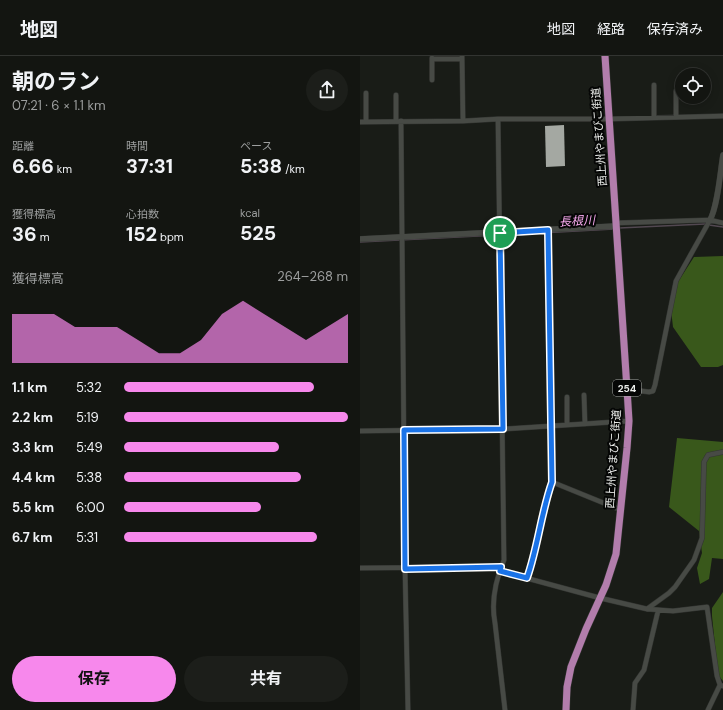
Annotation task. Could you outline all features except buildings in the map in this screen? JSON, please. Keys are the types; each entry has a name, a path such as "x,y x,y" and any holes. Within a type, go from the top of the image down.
{"highway":[{"name":"西上州やまびこ街道","path":"566,710 567,687 571,667 606,586 616,554 629,421 605,56"}],"street":[{"path":"432,80 432,58 462,58 463,121"},
{"path":"654,85 654,117"},
{"path":"366,93 366,122"},
{"path":"396,95 402,237 405,569 408,710"},
{"path":"676,104 676,117"},
{"path":"360,122 723,116"},
{"path":"498,119 504,560 497,580 493,613 496,622 505,710"},
{"path":"628,389 650,392 653,391 676,281 712,215 718,189 723,155"},
{"path":"718,189 723,185"},
{"path":"360,239 500,233 710,220 723,223"},
{"path":"527,578 539,538 545,502 552,482 548,230"},
{"path":"584,395 585,424"},
{"path":"567,396 568,425"},
{"path":"360,431 503,429 629,421"},
{"path":"647,609 675,587 694,560 702,538 704,462 708,455 723,452"},
{"path":"552,482 621,510"},
{"path":"360,568 501,569 527,578 647,609 673,611 707,607 717,676 722,686 708,710"},
{"path":"633,710 635,683 644,670 658,611"}],"green space":[{"path":"723,256 723,365 718,367 701,367 673,327 671,310 676,285 694,257"},
{"path":"677,438 723,442 723,559 712,558 709,579 700,584 697,568 702,553 699,531 669,507"},
{"path":"723,592 723,681 718,675 712,608"}],"waterway":[{"name":"長根川","path":"619,228 705,224"},
{"name":"長根川","path":"709,225 723,227"},
{"name":"長根川","path":"501,235 614,229"},
{"name":"長根川","path":"360,242 498,235"}],"route":[{"path":"548,230 552,482 545,502 539,538 527,578 500,571 501,567 405,569 404,430 503,429 500,233 548,230"}]}
